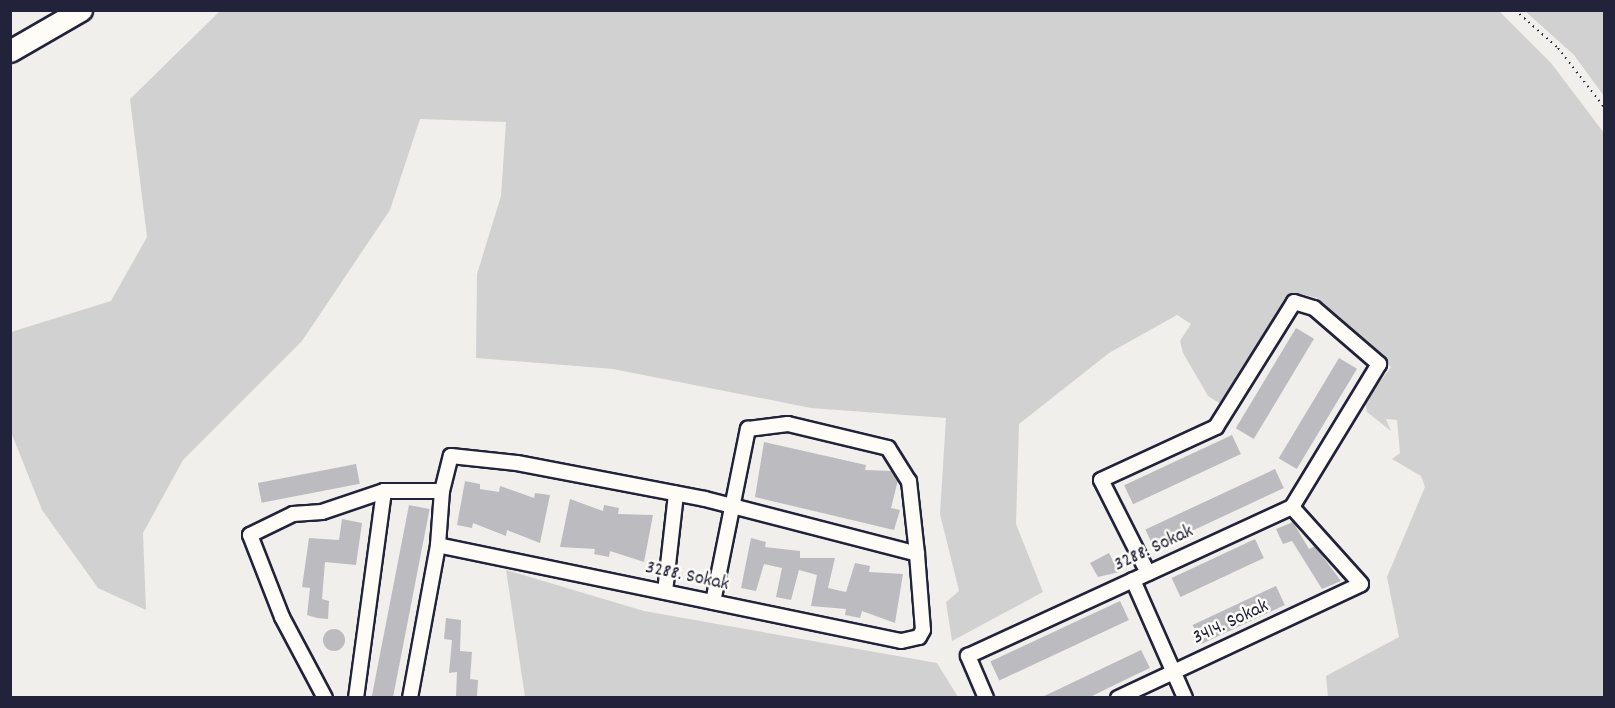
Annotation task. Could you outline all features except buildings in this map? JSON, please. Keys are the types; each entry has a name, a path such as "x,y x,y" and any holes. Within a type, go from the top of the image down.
{"highway":[{"path":"10,51 81,10"}],"street":[{"path":"1148,573 1101,480 1216,427 1294,302 1314,308 1379,364 1292,507"},
{"path":"410,698 438,545 442,491 451,456 517,463 676,494 732,509 917,554 909,481 888,448 788,424 748,429 732,509 713,602"},
{"path":"356,698 384,491"},
{"path":"326,698 282,617 250,535 293,514 322,512 384,491 442,491"},
{"path":"665,592 676,494"},
{"name":"3288. Sokak","path":"986,698 968,656 1292,507"},
{"name":"3414. Sokak","path":"1118,698 1361,584 1292,507"},
{"name":"3288. Sokak","path":"438,545 901,641 919,637 923,630 917,554"},
{"path":"1133,580 1185,698"}],"path":[{"path":"1515,10 1558,48 1605,107"}],"shaded area":[{"path":"220,11 1499,11 1551,63 1604,133 1604,697 1328,697 1326,676 1399,637 1387,577 1425,487 1421,476 1392,459 1400,453 1397,420 1386,419 1391,431 1367,412 1365,402 1391,367 1317,298 1302,294 1280,309 1221,404 1208,396 1183,353 1180,341 1191,324 1177,315 1109,353 1019,424 1016,524 1043,592 952,641 946,602 959,591 940,514 946,418 811,408 613,369 476,358 477,274 501,196 506,122 420,119 390,210 302,341 183,460 143,533 146,610 98,588 42,510 11,432 11,332 111,301 147,237 130,99"},
{"path":"1525,11 1604,11 1604,96 1574,55"},
{"path":"506,570 644,611 937,663 958,697 525,697"}]}
